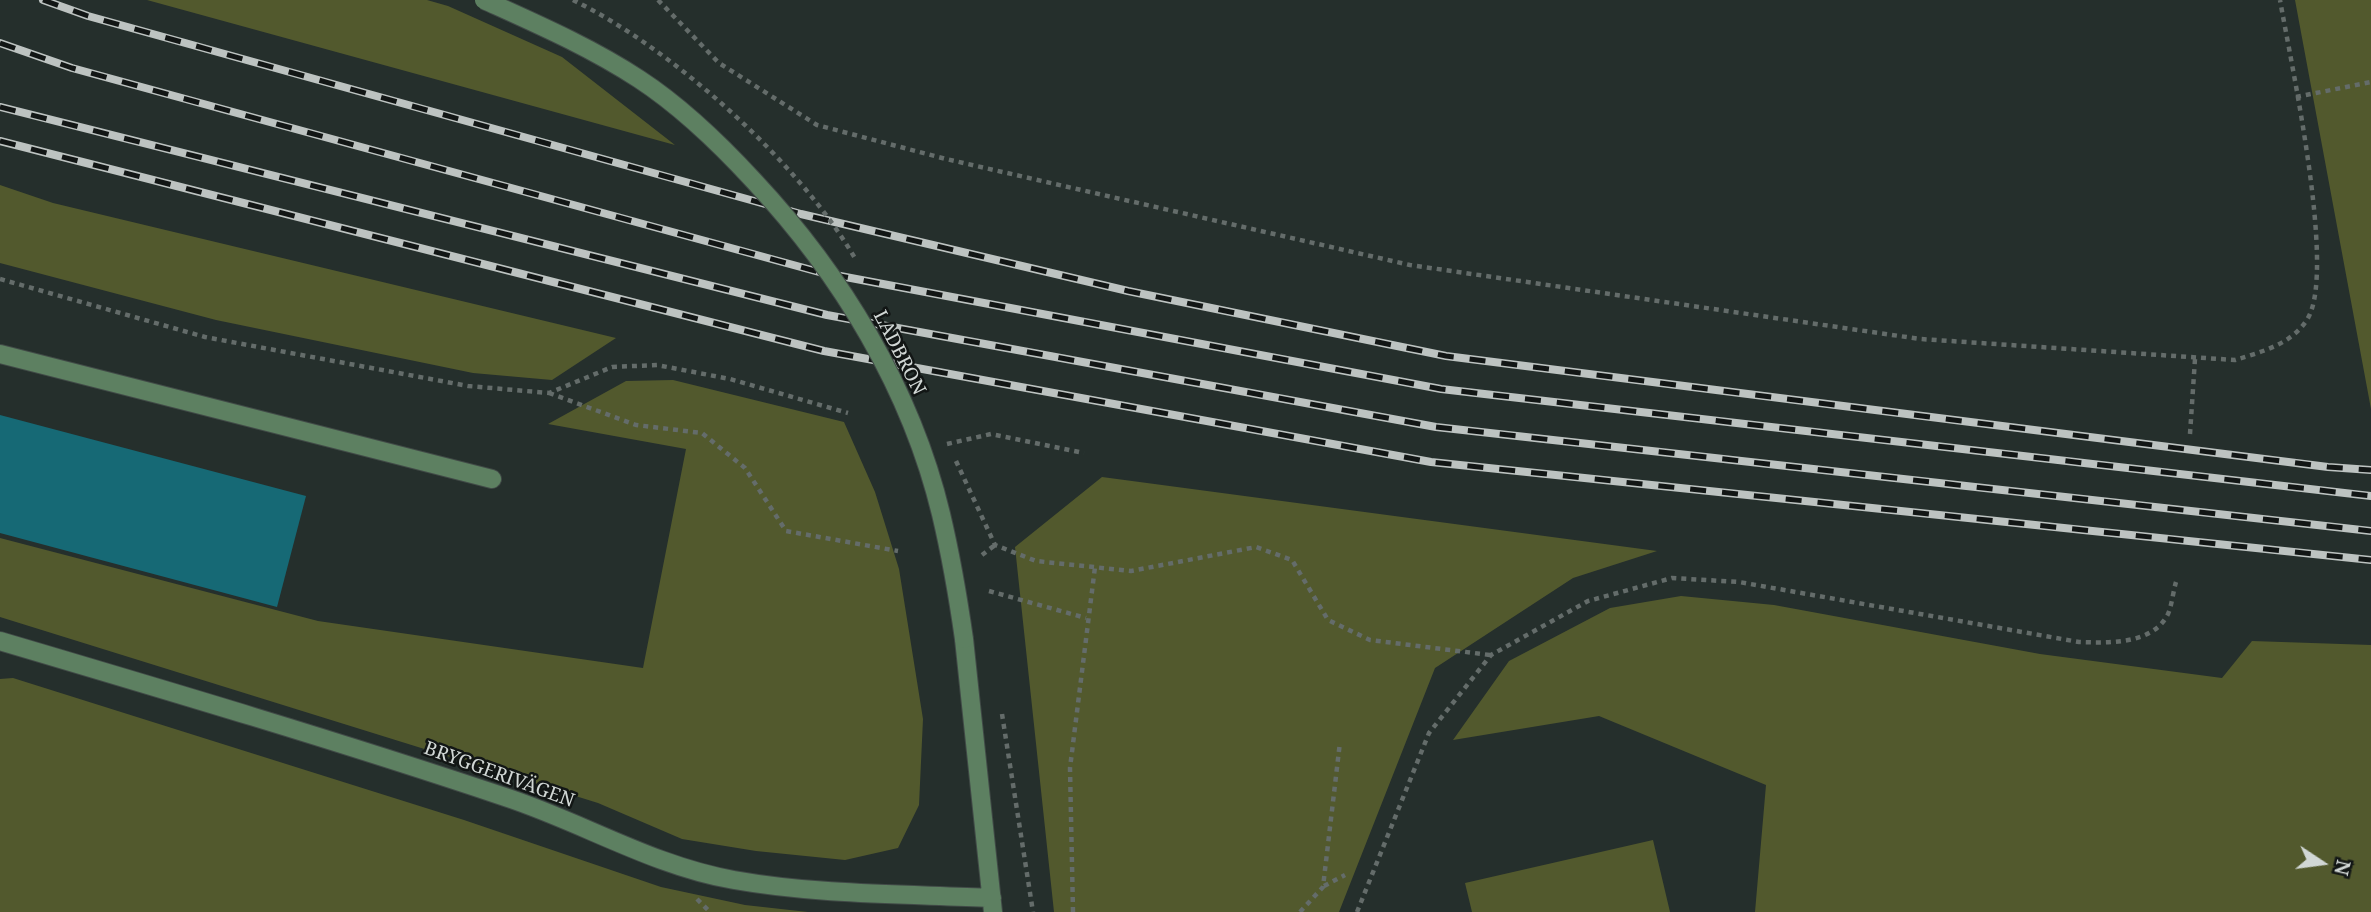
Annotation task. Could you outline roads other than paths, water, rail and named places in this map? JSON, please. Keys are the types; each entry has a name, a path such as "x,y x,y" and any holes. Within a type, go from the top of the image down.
{"street":[{"name":"LADBRON","path":"484,0 569,38 640,80 688,115 789,218 840,287 895,386 941,512 964,639 993,905"},
{"path":"0,354 492,479"},
{"name":"BRYGGERIVÄGEN","path":"0,640 417,767 514,800 654,857 732,880 803,889 993,905"}],"railway":[{"path":"43,0 88,16 801,214 1128,291 1446,356 2328,467 2371,470"},
{"path":"0,43 72,68 819,272 1441,389 2371,496"},
{"path":"0,107 827,315 1436,427 2371,531"},
{"path":"0,141 824,351 1431,462 2371,560"}]}
